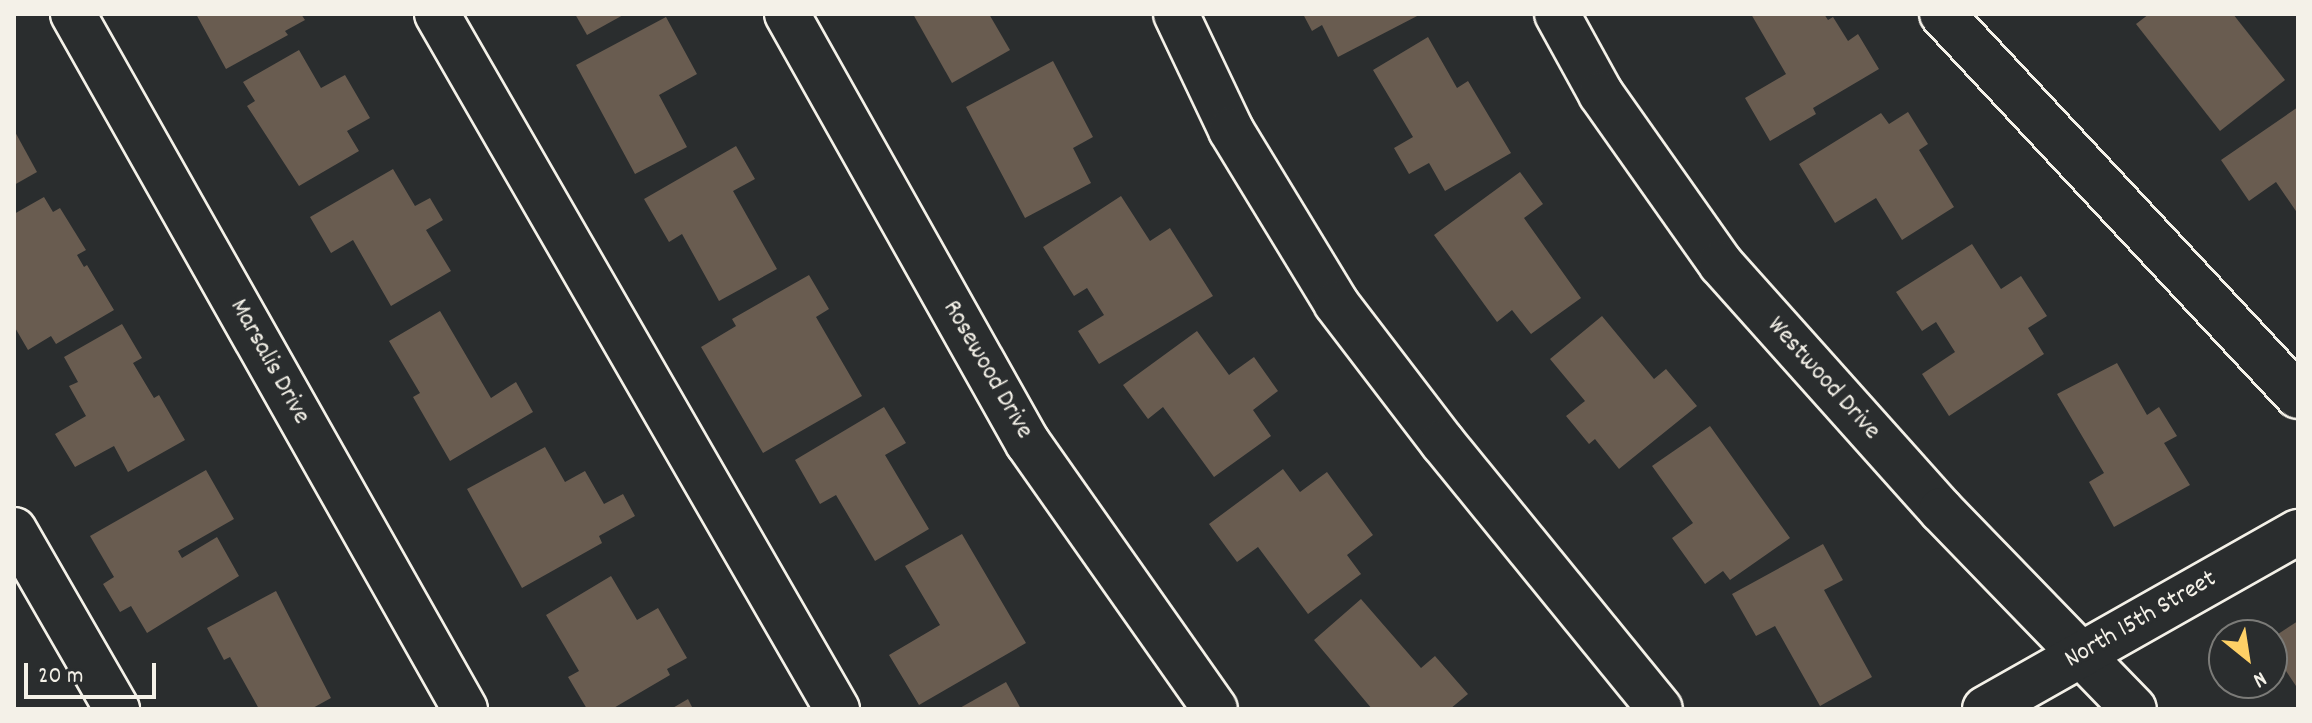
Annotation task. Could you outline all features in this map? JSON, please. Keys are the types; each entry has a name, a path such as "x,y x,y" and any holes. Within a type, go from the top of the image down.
{"street":[{"name":"Marsalis Drive","path":"73,14 465,709"},
{"path":"437,14 837,709"},
{"name":"Rosewood Drive","path":"787,14 1028,443 1215,709"},
{"path":"1176,14 1231,130 1336,303 1443,443 1660,709"},
{"name":"Westwood Drive","path":"1557,14 1601,94 1721,264 1941,510 2134,709"},
{"path":"1942,14 2298,396"},
{"path":"14,530 117,709"},
{"name":"North 15th Street","path":"1985,709 2298,532"}],"building":[{"path":"196,14 301,14 305,20 285,31 288,35 226,69"},
{"path":"575,14 625,14 587,35"},
{"path":"913,14 989,14 1010,50 952,83"},
{"path":"1303,14 1421,14 1338,57 1322,25 1312,31"},
{"path":"1751,14 1824,14 1828,20 1833,17 1848,41 1858,34 1879,69 1813,108 1816,114 1770,141 1745,98 1786,74"},
{"path":"2149,14 2233,14 2285,80 2220,131 2136,24"},
{"path":"666,17 697,74 659,95 687,147 635,174 576,65"},
{"path":"1428,37 1457,88 1468,81 1511,153 1445,191 1429,163 1409,174 1394,148 1413,137 1373,70"},
{"path":"299,50 321,88 345,75 370,118 347,131 359,151 299,186 247,106 255,101 243,82"},
{"path":"1053,61 1093,137 1073,148 1091,183 1025,218 966,107"},
{"path":"2298,107 2298,214 2276,182 2249,201 2221,160"},
{"path":"1908,112 1928,144 1919,150 1954,207 1902,240 1876,198 1835,223 1799,164 1881,113 1889,124"},
{"path":"14,130 37,172 14,185"},
{"path":"736,146 755,179 733,191 777,269 719,301 682,234 669,242 644,199"},
{"path":"393,169 415,206 430,198 443,220 426,230 451,271 391,306 353,240 331,253 310,217"},
{"path":"1520,172 1543,204 1524,218 1581,298 1531,334 1512,310 1497,322 1434,235"},
{"path":"1121,196 1150,241 1170,228 1213,296 1099,364 1078,331 1104,315 1087,288 1074,296 1043,247"},
{"path":"44,197 53,212 60,208 86,250 77,255 84,267 87,265 114,310 56,344 51,336 28,350 14,326 14,214"},
{"path":"1972,244 2001,289 2021,276 2047,316 2028,328 2044,354 1949,416 1922,374 1955,352 1936,322 1922,331 1896,292"},
{"path":"809,275 829,309 816,317 862,396 763,453 701,347 736,326 732,319"},
{"path":"440,311 491,398 516,382 533,412 450,461 413,397 420,393 389,341"},
{"path":"1602,316 1654,379 1666,369 1697,406 1619,469 1595,439 1589,444 1566,416 1585,401 1550,359"},
{"path":"122,324 142,358 133,363 154,398 159,395 185,440 128,472 114,446 75,467 55,434 86,416 69,386 78,382 64,357"},
{"path":"1197,331 1229,375 1254,357 1278,391 1253,410 1271,436 1214,477 1163,407 1148,419 1123,385"},
{"path":"2117,363 2147,415 2159,407 2177,436 2164,443 2190,485 2114,527 2089,482 2104,473 2057,394"},
{"path":"884,407 906,443 885,455 929,529 875,561 836,495 820,504 795,460"},
{"path":"1710,426 1790,538 1730,580 1723,571 1705,584 1672,538 1693,523 1652,466"},
{"path":"545,447 565,482 585,471 604,504 623,494 635,516 599,536 602,543 522,588 467,489"},
{"path":"1283,469 1300,492 1327,472 1373,535 1347,555 1361,574 1308,614 1258,547 1237,562 1209,524"},
{"path":"206,470 234,519 178,551 182,558 217,537 239,576 147,633 131,606 120,612 103,584 114,577 90,536"},
{"path":"962,534 1026,643 919,705 889,655 940,625 905,566"},
{"path":"1823,544 1843,580 1824,590 1872,677 1820,706 1775,626 1756,636 1732,594"},
{"path":"611,576 637,620 658,608 687,658 667,669 670,675 612,709 587,709 568,677 579,671 546,615"},
{"path":"276,591 331,698 311,709 259,709 230,657 224,660 207,628"},
{"path":"1361,599 1421,668 1435,656 1468,694 1450,709 1372,709 1314,640"},
{"path":"2298,621 2298,689 2288,674 2288,628"},
{"path":"1006,682 1021,709 958,709"},
{"path":"688,699 693,709 671,709"}]}
